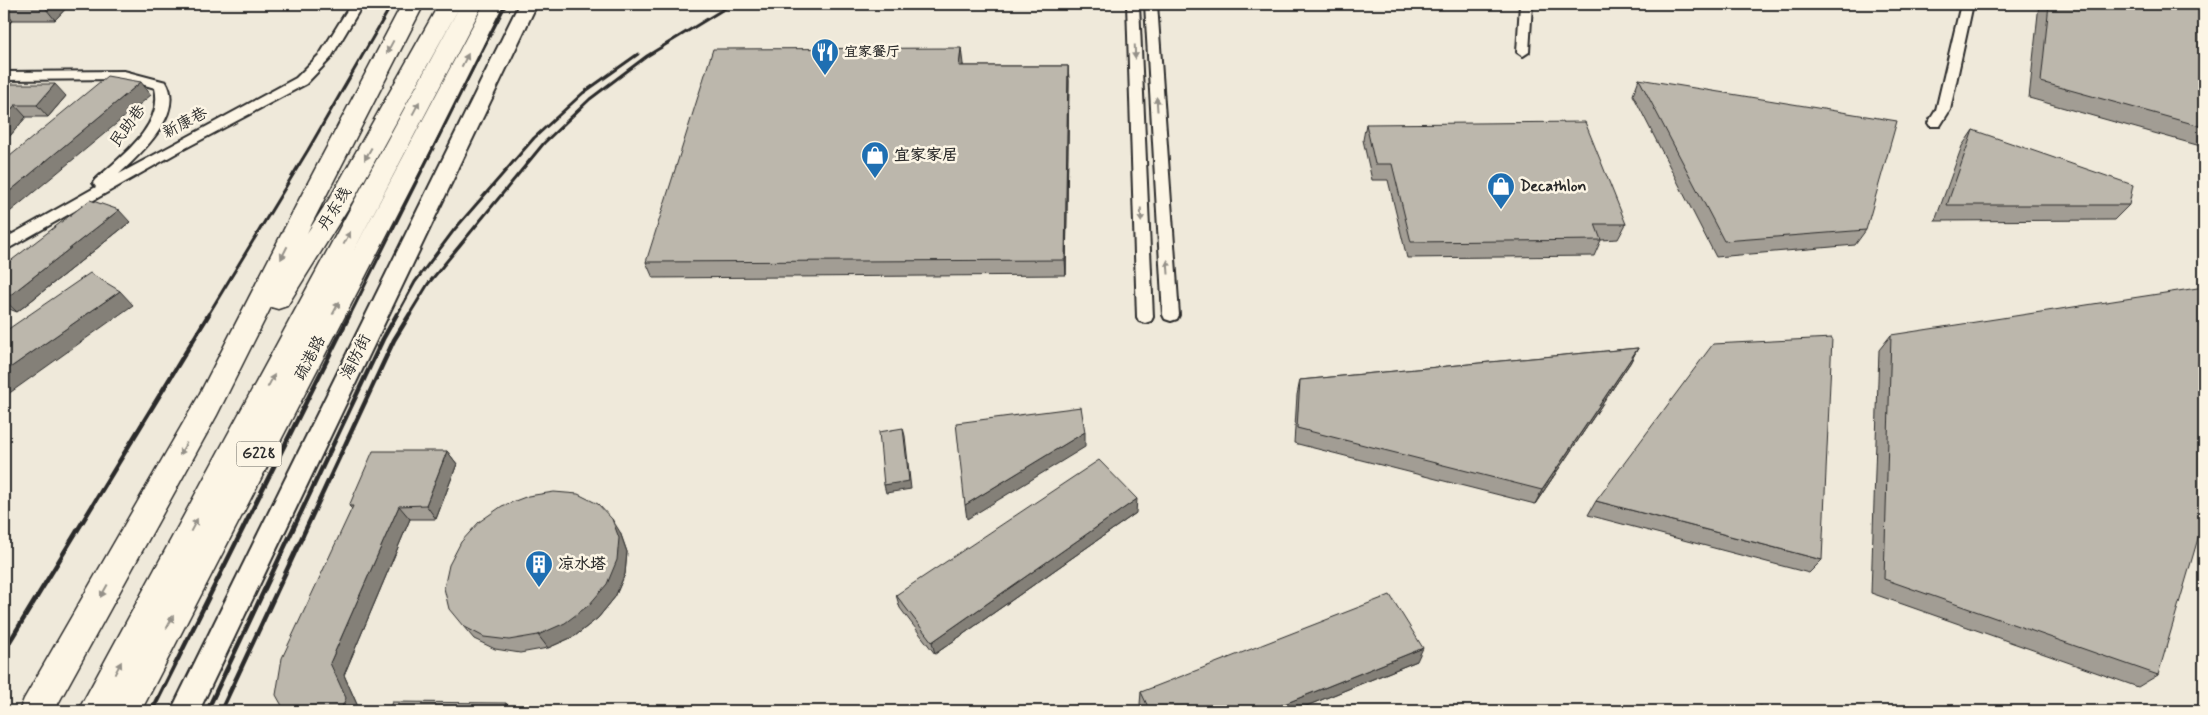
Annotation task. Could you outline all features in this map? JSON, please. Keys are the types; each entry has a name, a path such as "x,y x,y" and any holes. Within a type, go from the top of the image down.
{"highway":[{"path":"36,711 207,407 312,198 413,4"},
{"path":"312,198 348,151 378,106 435,4"},
{"name":"丹东线","path":"207,407 343,197 450,4"},
{"path":"382,197 472,4"},
{"name":"疏港路","path":"95,711 382,197 494,4"},
{"name":"疏港路","path":"123,711 382,197"}],"street":[{"name":"新康巷","path":"4,246 175,148 301,81 325,56 357,4"},
{"name":"海防街","path":"185,711 528,4"},
{"path":"1134,4 1145,318"},
{"path":"1151,4 1171,315"},
{"path":"1523,52 1526,4"},
{"path":"1935,123 1943,110 1967,4"},
{"name":"民助巷","path":"4,76 124,75 161,86 164,102 157,122 133,153 75,205"},
{"path":"157,122 153,138 160,147 175,148"}],"building":[{"path":"2049,4 2204,4 2204,127 2041,82"},
{"name":"宜家家居","path":"961,48 959,66 1068,66 1065,260 646,262 713,49"},
{"path":"107,76 141,82 4,196 4,161"},
{"path":"1639,79 1897,121 1866,230 1724,241"},
{"path":"4,84 55,84 37,105 15,105 4,118"},
{"name":"Decathlon","path":"1585,122 1626,224 1595,224 1601,240 1411,242 1392,164 1375,164 1366,124"},
{"path":"1973,130 2133,185 2129,205 1947,205"},
{"path":"90,200 119,210 4,300 4,266"},
{"path":"90,273 120,291 4,372 4,332"},
{"path":"2204,287 2204,518 2158,675 1884,579 1891,335"},
{"path":"1832,338 1822,560 1596,501 1713,344"},
{"path":"1638,348 1542,490 1297,428 1300,380"},
{"path":"1081,407 1085,432 965,505 956,423"},
{"path":"903,428 909,481 884,485 879,432"},
{"path":"373,451 447,451 426,505 399,506 330,663 346,698 340,711 285,711 276,695 282,658 353,506 349,506"},
{"path":"1099,460 1137,499 932,642 896,595"},
{"name":"凉水塔","path":"554,492 578,494 598,504 612,519 619,538 617,560 607,584 589,605 565,623 538,635 509,640 484,637 463,626 449,609 444,588 449,565 461,542 479,522 502,506 528,496"},
{"path":"1390,595 1423,648 1267,711 1150,711 1141,692"},
{"path":"392,702 506,703 503,711 388,711"},
{"path":"1761,706 1766,711 1752,711"}],"railway":[{"path":"208,315 308,150 392,4"},
{"path":"350,315 505,4"},
{"path":"409,315 428,284 544,143 590,99 647,56 732,4"},
{"path":"397,315 415,282 454,230 534,138 583,93 638,54"},
{"path":"4,651 209,314"},
{"path":"152,711 350,314"},
{"path":"207,711 383,339 397,314"},
{"path":"221,711 394,340 410,314"}],"place":[{"name":"宜家餐厅","path":"825,76"},
{"name":"宜家家居","path":"875,179"},
{"name":"Decathlon","path":"1501,210"},
{"name":"凉水塔","path":"539,588"}]}
